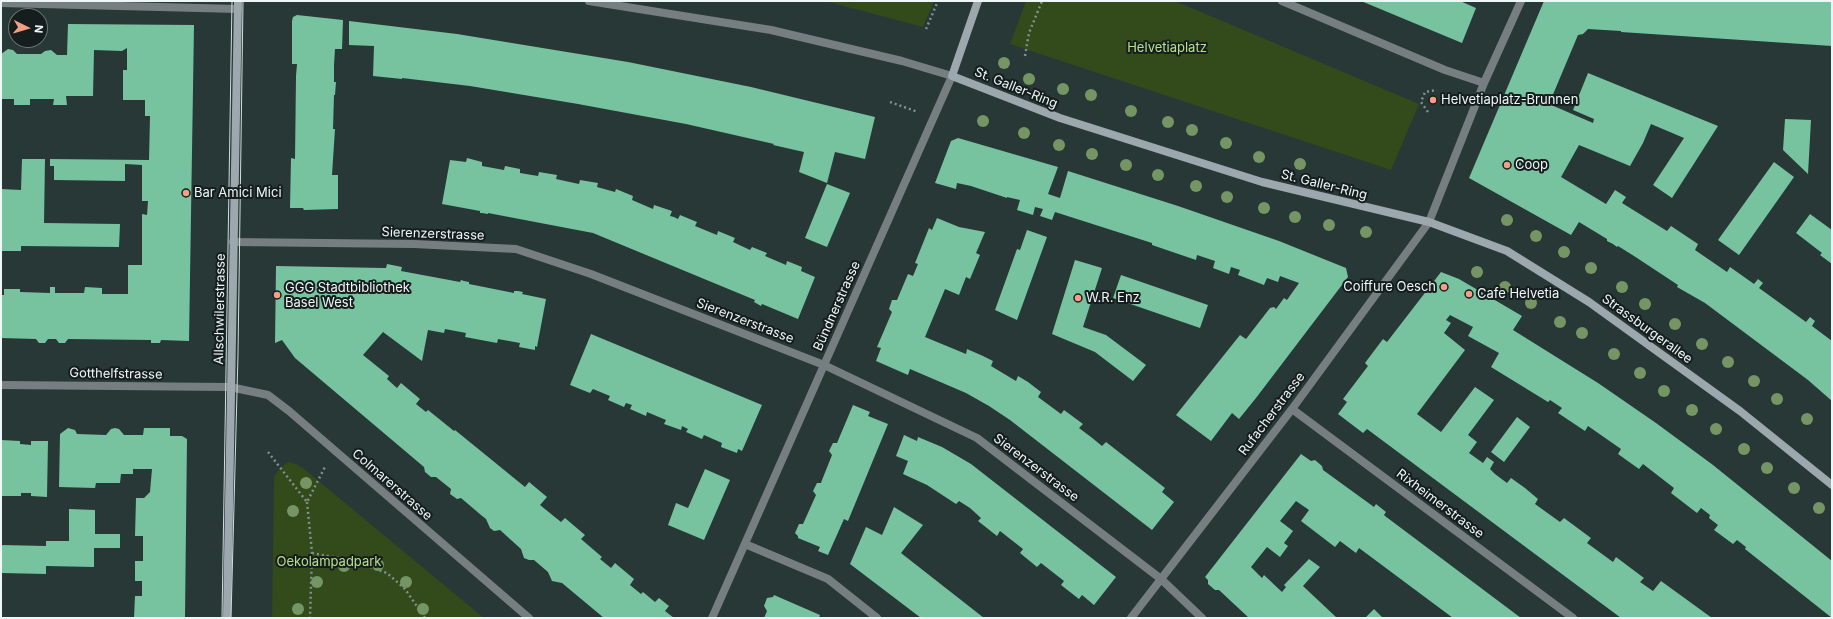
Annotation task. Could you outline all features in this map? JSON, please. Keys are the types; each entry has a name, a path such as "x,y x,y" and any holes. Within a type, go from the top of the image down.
{"street":[{"name":"St. Galler-Ring","path":"589,1 771,30 902,61 952,76 1060,118 1262,182 1429,222"},
{"name":"Bündnerstrasse","path":"712,618 952,76 978,1"},
{"path":"1282,1 1445,70 1484,83"},
{"name":"Rufacherstrasse","path":"1131,618 1292,409 1429,222 1484,83 1521,1"},
{"path":"1,3 238,5"},
{"name":"Allschwilerstrasse","path":"227,618 238,5"},
{"name":"Strassburgerallee","path":"1429,222 1507,251 1589,302 1740,411 1832,485"},
{"name":"Sierenzerstrasse","path":"233,242 414,244 516,249 591,274 824,365 977,438 1161,579 1202,618"},
{"name":"Gotthelfstrasse","path":"1,385 230,387"},
{"name":"Colmarerstrasse","path":"230,387 268,395 289,411 529,618"},
{"name":"Rixheimerstrasse","path":"1292,409 1573,618"},
{"path":"745,544 828,579 877,618"}],"path":[{"path":"926,29 938,1"},
{"path":"1025,56 1029,33 1042,1"},
{"path":"1428,112 1421,102 1425,92 1438,90"},
{"path":"890,102 933,118"},
{"path":"307,502 334,450"},
{"path":"268,452 307,502 312,553 310,618"},
{"path":"312,553 354,561 386,573 405,589 425,618"}],"green space":[{"path":"825,1 934,1 923,27"},
{"name":"Helvetiaplatz","path":"1026,1 1175,1 1419,104 1391,170 1010,44"},
{"name":"Oekolampadpark","path":"288,462 298,465 304,469 484,618 272,618 274,477 280,468"}],"building":[{"path":"1361,1 1460,1 1476,8 1462,43"},
{"path":"1544,1 1832,1 1832,46 1588,29 1583,34 1578,35 1549,104 1593,123 1594,119 1573,110 1588,73 1718,126 1672,198 1653,185 1684,138 1651,124 1643,143 1630,166 1579,145 1561,177 1606,204 1615,190 1626,197 1622,203 1667,231 1671,226 1698,244 1695,250 1727,272 1730,267 1754,284 1758,279 1763,283 1759,288 1806,322 1810,317 1815,321 1812,326 1832,341 1832,401 1808,380 1705,303 1677,287 1678,285 1618,246 1617,247 1607,241 1607,239 1579,222 1571,235 1469,178"},
{"path":"297,15 343,20 342,49 335,49 334,65 334,82 336,82 334,95 333,129 335,129 332,175 338,175 338,209 304,210 303,208 290,208 291,158 295,159 297,64 292,64 292,21 293,17"},
{"path":"349,21 457,34 628,62 751,87 875,117 865,159 835,152 827,183 799,172 804,152 773,145 774,144 686,124 578,104 470,86 373,76 374,46 349,45"},
{"path":"68,24 194,25 189,341 161,340 160,343 151,343 151,340 68,339 65,343 59,343 56,339 48,339 45,343 39,343 36,339 1,338 1,295 4,295 4,289 20,289 20,292 50,293 50,287 55,287 55,293 84,293 85,287 102,288 102,294 128,294 128,265 142,265 142,214 147,215 148,201 142,201 142,165 125,164 125,181 54,180 54,166 50,166 50,159 149,160 150,116 145,116 145,100 123,100 123,70 127,70 127,48 122,51 94,50 93,96 66,96 67,105 53,105 54,99 30,99 30,105 14,105 14,99 1,99 1,54 8,49 13,50 17,54 41,54 45,51 51,50 57,55 67,55"},
{"path":"1785,119 1811,120 1808,174 1783,150"},
{"path":"958,138 1058,167 1048,194 1060,198 1068,171 1178,206 1279,241 1346,268 1348,277 1239,419 1232,413 1211,441 1176,415 1240,335 1246,339 1270,308 1274,307 1276,309 1284,298 1287,300 1299,283 1280,276 1278,282 1267,278 1264,285 1238,275 1240,270 1231,267 1229,274 1213,268 1215,261 1197,255 1196,260 1152,245 1152,243 1055,212 1052,220 1040,216 1043,209 1035,207 1033,215 1017,210 1020,200 1007,198 957,183 956,189 935,183 951,141"},
{"path":"467,158 482,162 482,166 504,170 505,166 520,169 520,173 538,176 539,172 557,175 556,179 579,184 580,180 598,183 597,187 615,192 616,189 633,196 632,200 653,209 654,205 672,211 670,216 678,219 680,215 697,222 695,226 717,235 718,231 735,238 733,242 750,250 752,247 767,253 765,256 786,265 787,261 802,267 801,271 815,277 798,319 762,304 761,306 754,302 755,300 593,233 488,213 480,213 480,211 442,204 450,160 466,162"},
{"path":"22,159 45,159 44,223 120,224 119,247 21,246 21,251 1,251 1,189 21,190"},
{"path":"1774,162 1794,177 1739,255 1718,240"},
{"path":"827,184 850,193 827,247 805,238"},
{"path":"1810,214 1832,230 1832,264 1820,255 1822,253 1796,233"},
{"path":"937,218 959,227 985,232 976,253 980,255 970,279 966,277 959,295 945,289 925,337 966,354 967,349 993,361 991,366 1016,381 1018,376 1028,382 1041,392 1038,397 1061,414 1064,410 1083,424 1079,428 1102,446 1106,442 1165,488 1162,492 1174,502 1152,530 1010,420 989,406 966,393 910,369 908,375 876,361 881,348 877,347 892,312 889,309 892,300 897,300 908,274 913,276 918,264 915,263 929,228 932,230"},
{"path":"1027,230 1047,237 1017,320 995,310 1017,249 1020,250"},
{"name":"W.R. Enz","path":"1075,260 1102,268 1083,327 1106,335 1146,365 1133,381 1095,352 1052,334"},
{"path":"387,264 402,267 401,271 460,282 461,280 469,282 469,284 514,293 514,291 518,291 523,292 522,294 546,299 537,347 535,346 535,350 519,347 520,343 498,339 497,343 465,337 466,333 445,329 444,333 428,330 422,361 383,332 363,355 389,376 387,379 397,388 401,383 420,399 416,404 426,412 428,410 454,431 455,430 525,487 529,482 547,497 540,505 561,522 565,518 585,535 581,539 602,557 600,559 611,568 615,563 634,579 630,585 641,594 643,592 655,602 659,598 669,606 665,611 674,618 604,618 562,583 552,581 548,572 534,560 524,558 521,549 500,530 494,531 490,528 486,519 461,498 457,499 450,494 451,489 436,477 431,477 425,472 424,467 295,358 282,340 275,343 276,266 386,268"},
{"path":"1441,272 1459,279 1522,316 1513,330 1598,383 1656,423 1713,465 1832,561 1832,618 1745,549 1746,547 1737,540 1733,544 1714,530 1718,525 1709,518 1710,515 1701,508 1697,513 1671,493 1674,488 1643,464 1639,469 1618,454 1621,449 1588,426 1585,431 1558,413 1562,408 1550,400 1548,402 1491,367 1499,353 1468,336 1473,327 1450,315 1446,320 1451,323 1444,333 1465,350 1417,414 1441,432 1475,387 1494,400 1468,435 1477,442 1469,453 1483,463 1487,457 1494,462 1490,469 1495,474 1507,483 1511,478 1525,488 1538,499 1535,504 1560,522 1564,518 1591,538 1587,543 1613,562 1616,557 1644,578 1640,582 1653,591 1661,581 1712,618 1621,618 1367,429 1363,433 1338,414 1347,402 1343,399 1368,366 1365,363 1383,339 1387,342"},
{"path":"1121,275 1208,305 1200,328 1113,298"},
{"path":"591,334 762,405 742,451 738,449 737,453 721,447 722,443 704,435 702,439 686,432 688,429 682,426 681,430 664,424 666,420 647,412 646,416 630,409 632,405 626,403 624,407 608,400 610,396 593,389 590,393 570,385"},
{"path":"853,405 870,412 868,416 888,424 848,521 844,519 828,555 818,551 820,547 798,538 795,533 799,524 803,524 816,495 813,491 817,483 821,483 832,455 829,451 833,443 837,443"},
{"path":"1517,417 1530,427 1504,462 1491,452"},
{"path":"68,428 75,430 77,434 106,435 111,429 115,428 119,429 124,435 143,435 144,428 170,428 170,436 182,436 187,439 185,618 134,618 135,596 142,596 142,581 135,581 135,561 143,561 143,536 135,536 136,498 144,498 150,492 152,469 133,469 133,474 121,474 120,483 96,483 95,488 59,487 60,434"},
{"path":"904,435 917,441 918,437 942,447 971,464 1116,577 1094,605 1082,595 1079,599 1061,585 1064,581 1041,563 1037,567 1020,553 1023,549 1000,531 997,536 978,521 981,518 970,508 959,501 956,504 927,485 903,474 908,461 896,456"},
{"path":"1,440 20,441 20,444 31,445 31,441 48,441 47,497 31,496 31,493 21,493 21,496 1,496"},
{"path":"1301,454 1311,461 1315,460 1322,466 1323,470 1374,507 1376,504 1386,512 1384,515 1385,516 1521,618 1453,618 1359,548 1356,553 1340,541 1335,547 1301,521 1309,510 1296,501 1280,521 1293,531 1284,543 1288,546 1280,557 1267,547 1251,567 1262,578 1264,575 1282,592 1286,587 1284,585 1309,559 1320,567 1303,586 1337,618 1249,618 1219,590 1215,590 1208,584 1208,580 1205,577"},
{"path":"705,469 730,480 704,540 668,525 676,503 688,508"},
{"path":"894,507 923,525 901,553 984,618 921,618 850,564 866,527 882,535"},
{"path":"69,509 95,510 95,534 120,534 120,548 94,548 94,567 46,566 46,574 1,573 1,545 46,546 46,541 69,541"},
{"path":"774,595 820,615 819,618 764,618 767,611 764,606 767,598 773,597"},
{"path":"1374,609 1383,618 1365,618"}],"tram line":[{"path":"222,618 232,1"},
{"path":"231,618 238,354 243,1"}],"place":[{"name":"Helvetiaplatz-Brunnen","path":"1433,100"},
{"name":"Coop","path":"1507,165"},
{"name":"Bar Amici Mici","path":"186,193"},
{"name":"Coiffure Oesch","path":"1444,287"},
{"name":"Cafe Helvetia","path":"1469,294"},
{"name":"GGG Stadtbibliothek Basel West","path":"277,295"},
{"name":"W.R. Enz","path":"1078,298"}]}
